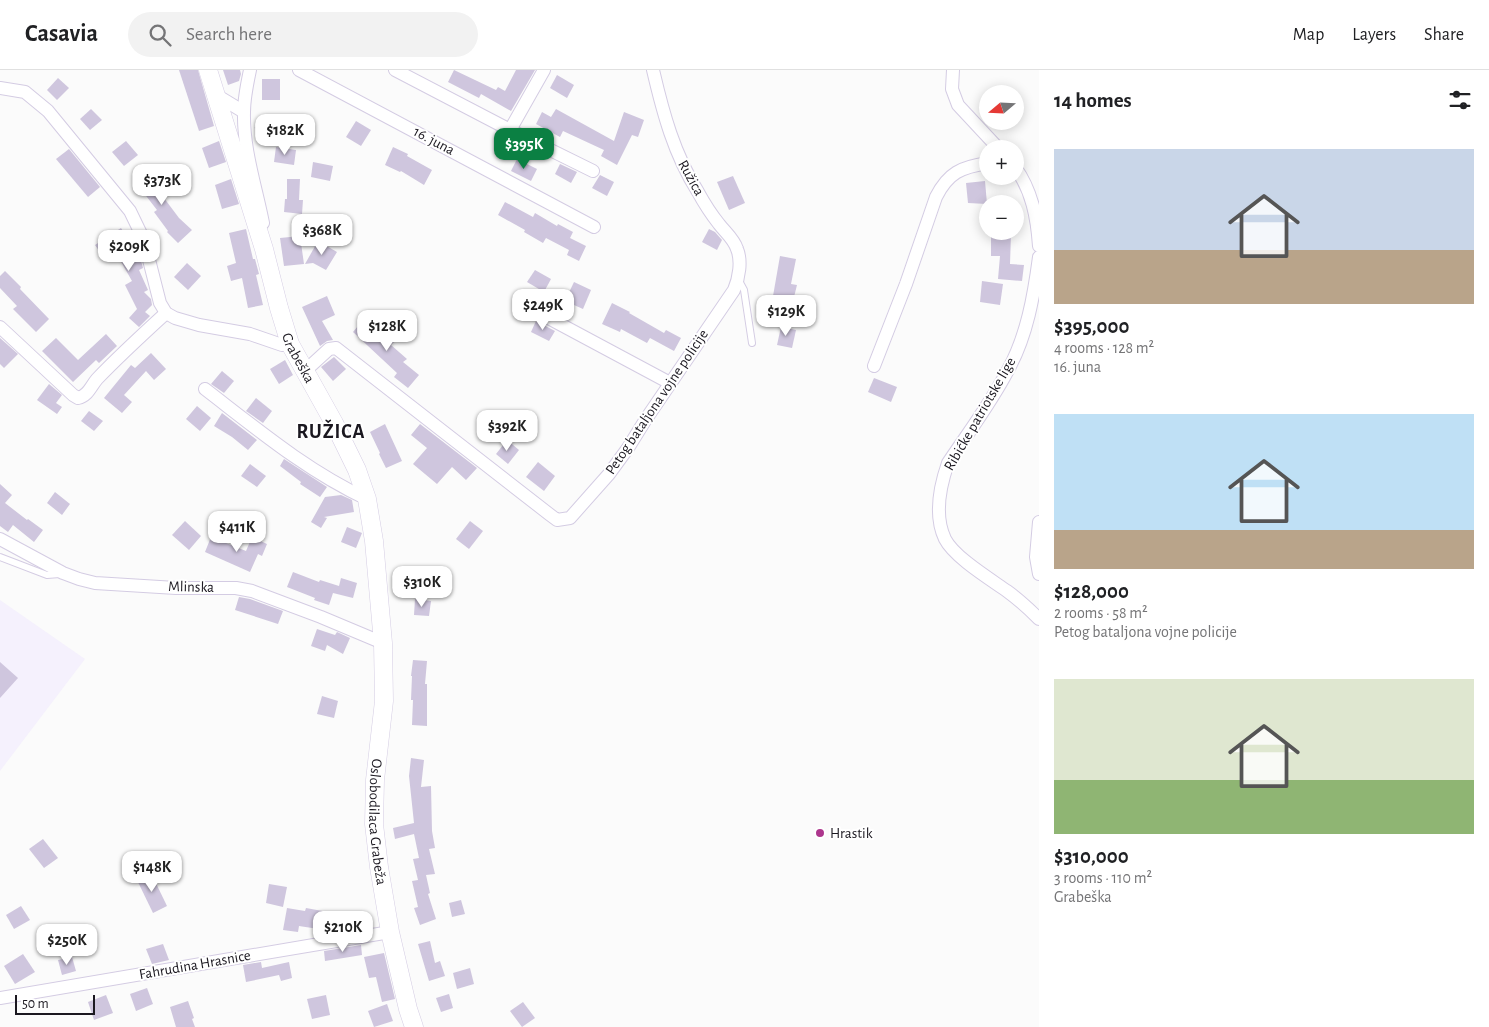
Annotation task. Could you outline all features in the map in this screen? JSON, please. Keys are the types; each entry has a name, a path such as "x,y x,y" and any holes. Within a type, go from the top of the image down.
{"street":[{"name":"Grabeška","path":"208,70 264,249 290,344 334,423 357,470 367,498 374,541 383,643"},
{"path":"250,70 245,94 246,140 267,238 267,245 264,249"},
{"name":"16. juna","path":"299,70 594,227"},
{"path":"395,70 593,171"},
{"path":"510,130 544,70"},
{"name":"Ružica","path":"653,70 666,125 675,150 691,182 738,250 738,280"},
{"path":"953,70 952,90 958,105 991,140"},
{"path":"0,88 25,92 48,111 130,210 144,240 160,303 166,313 175,318 199,325 250,334 282,345 290,344"},
{"path":"216,95 244,112"},
{"path":"874,366 942,184 957,171 979,164"},
{"path":"1024,180 1033,202 1039,246"},
{"name":"Ribićke patriotske lige","path":"1039,256 1034,291 1025,329 1009,369 948,463 940,495 940,520 949,545 984,575 1009,592 1039,619"},
{"name":"Petog bataljona vojne policije","path":"306,370 329,349 336,348 541,508 558,520 563,520 570,518 609,474 628,448 734,290 738,280"},
{"path":"528,307 670,383"},
{"path":"0,327 78,398 86,394 96,380 166,313"},
{"path":"205,389 295,458 337,484 367,498"},
{"path":"1039,522 1036,557 1039,574"},
{"name":"Mlinska","path":"0,539 63,573 95,583 252,591 383,643"},
{"name":"Oslobodilaca Grabeža","path":"383,643 384,701 375,780 374,824 390,932 408,1010 414,1027"},
{"name":"Fahrudina Hrasnice","path":"0,998 390,932"}],"lane":[{"path":"738,280 744,290 752,343"},
{"path":"0,556 47,575 63,573"}],"shaded area":[{"path":"0,600 85,659 0,771"}],"building":[{"path":"179,70 198,70 214,126 199,131"},
{"path":"223,70 240,70 239,81 228,85"},
{"path":"454,70 496,90 498,87 505,91 516,70 535,70 511,111 481,94 479,98 448,82"},
{"path":"557,75 574,85 567,98 550,88"},
{"path":"58,78 69,88 57,100 47,90"},
{"path":"262,79 280,79 280,100 262,100"},
{"path":"91,109 102,120 90,130 80,119"},
{"path":"556,109 614,141 624,112 644,120 638,137 632,135 617,165 601,156 604,150 563,131 560,137 536,124 542,112 551,117"},
{"path":"267,114 284,116 283,131 254,128 270,122"},
{"path":"356,121 371,130 361,146 346,137"},
{"path":"126,141 138,155 124,166 112,152"},
{"path":"219,141 226,162 209,168 202,148"},
{"path":"276,147 296,150 294,165 274,162"},
{"path":"393,147 408,154 407,156 432,170 424,185 401,171 385,165"},
{"path":"69,149 100,187 88,197 56,159"},
{"path":"517,159 537,169 531,181 511,171"},
{"path":"313,162 333,166 330,181 311,177"},
{"path":"560,164 577,172 571,183 555,174"},
{"path":"148,168 162,186 158,190 179,218 192,230 178,243 167,232 154,212 157,210 133,179"},
{"path":"600,175 614,182 607,196 592,188"},
{"path":"733,176 745,203 729,210 717,182"},
{"path":"231,179 239,204 222,209 215,185"},
{"path":"287,179 300,179 299,200 303,200 302,214 284,212 285,199 287,199"},
{"path":"979,182 979,185 985,185 986,195 979,195 979,204 968,203 966,183"},
{"path":"505,202 533,217 535,213 557,226 558,224 573,232 570,238 586,246 579,261 567,255 569,250 546,238 543,243 524,232 525,230 498,215"},
{"path":"121,228 136,252 138,250 143,268 139,270 148,290 144,292 151,299 152,305 145,312 150,316 139,327 129,318 137,309 125,285 132,281 115,251 104,258 95,245"},
{"path":"246,229 253,259 255,259 259,274 256,275 263,305 248,308 242,278 231,281 227,266 236,263 229,233"},
{"path":"709,229 715,232 722,240 717,250 702,242"},
{"path":"300,236 304,264 284,266 280,238"},
{"path":"991,240 1011,240 1010,264 1024,265 1022,281 998,279 1000,256 991,256"},
{"path":"318,241 337,252 326,270 313,263 305,264"},
{"path":"780,256 796,259 791,284 797,285 794,297 787,296 783,314 767,311 769,295 773,296"},
{"path":"187,263 201,276 188,290 174,277"},
{"path":"535,270 551,279 544,292 527,282"},
{"path":"5,271 49,319 36,332 13,309 17,306 0,288 0,276"},
{"path":"982,281 1003,284 1000,305 980,302"},
{"path":"574,282 591,290 583,309 565,301"},
{"path":"327,296 335,315 322,321 333,340 327,341 320,346 302,307"},
{"path":"612,303 664,333 666,330 681,338 674,351 650,338 647,343 621,329 620,332 602,324"},
{"path":"363,320 375,331 378,327 395,341 391,345 407,359 403,362 419,375 408,388 394,377 397,373 353,332"},
{"path":"536,321 555,331 549,341 531,332"},
{"path":"781,327 796,330 792,348 777,345"},
{"path":"106,334 117,346 99,363 96,360 73,382 42,351 56,338 78,360"},
{"path":"0,338 18,354 4,368 0,364"},
{"path":"151,353 166,369 154,380 146,371 124,395 132,402 122,413 104,398 131,365 135,368"},
{"path":"334,357 346,369 333,381 321,367"},
{"path":"285,360 293,375 279,384 270,369"},
{"path":"222,371 234,381 224,393 211,384"},
{"path":"874,378 897,387 891,402 868,392"},
{"path":"49,384 62,395 56,403 62,407 57,414 37,400"},
{"path":"256,398 272,411 263,423 246,411"},
{"path":"197,406 211,418 200,431 186,419"},
{"path":"89,411 103,421 94,431 81,421"},
{"path":"222,413 257,440 248,450 214,426"},
{"path":"495,413 510,425 502,437 486,425"},
{"path":"385,424 402,461 386,468 370,432"},
{"path":"420,424 477,468 466,480 452,467 437,484 413,464 427,448 411,435"},
{"path":"507,440 519,450 508,464 496,454"},
{"path":"284,459 327,487 320,497 300,484 301,482 280,466"},
{"path":"538,462 555,476 544,491 526,477"},
{"path":"250,464 266,476 257,487 241,476"},
{"path":"0,484 12,495 5,503 43,530 34,542 13,525 8,532 0,526"},
{"path":"55,492 70,504 62,515 47,503"},
{"path":"341,495 352,500 354,512 324,517 327,518 321,528 311,522 325,497"},
{"path":"185,521 201,536 189,550 172,535"},
{"path":"470,521 483,531 469,549 456,539"},
{"path":"347,527 362,533 356,548 341,542"},
{"path":"211,537 246,551 252,537 267,544 262,556 258,554 250,572 205,552"},
{"path":"293,572 319,582 320,580 339,586 341,578 357,583 353,598 333,593 329,605 314,600 315,598 287,587"},
{"path":"239,597 283,611 278,624 235,610"},
{"path":"415,599 431,601 429,616 414,615"},
{"path":"317,629 335,635 337,632 350,638 343,654 327,645 325,651 311,646"},
{"path":"413,660 427,661 425,684 427,684 427,726 412,725 413,700 411,700 411,676"},
{"path":"0,662 18,678 0,698"},
{"path":"322,696 338,701 334,718 317,714"},
{"path":"411,758 424,760 421,787 431,786 432,831 435,848 429,849 435,874 426,875 430,893 428,894 436,919 420,925 414,908 418,907 412,881 418,880 413,859 419,858 414,834 395,839 393,828 414,823 409,776"},
{"path":"43,839 58,858 44,868 29,849"},
{"path":"151,873 167,906 153,913 137,880"},
{"path":"269,884 287,887 283,907 266,903"},
{"path":"461,900 465,914 452,917 449,903"},
{"path":"21,906 30,920 14,929 6,915"},
{"path":"287,908 305,911 306,908 328,912 325,930 299,926 298,932 283,930"},
{"path":"430,941 435,963 440,961 445,976 429,981 418,944"},
{"path":"163,944 169,960 152,964 146,949"},
{"path":"361,945 362,955 325,961 324,951"},
{"path":"384,953 395,999 382,1002 376,977 369,978 364,957"},
{"path":"23,954 35,972 15,984 4,966"},
{"path":"72,957 76,971 62,975 58,960"},
{"path":"261,962 262,968 289,962 292,978 281,981 279,975 246,982 243,965"},
{"path":"470,968 474,984 457,989 453,973"},
{"path":"147,988 153,1004 136,1011 130,994"},
{"path":"449,994 453,1008 441,1012 436,998"},
{"path":"106,995 113,1013 94,1020 88,1002"},
{"path":"326,995 330,1015 312,1019 307,999"},
{"path":"188,1001 195,1027 176,1027 170,1007"},
{"path":"523,1002 535,1018 522,1027 510,1011"},
{"path":"387,1004 393,1021 374,1027 368,1011"}],"place":[{"name":"Hrastik","path":"820,833"}],"district":[{"name":"RUŽICA","path":"331,432"}]}
